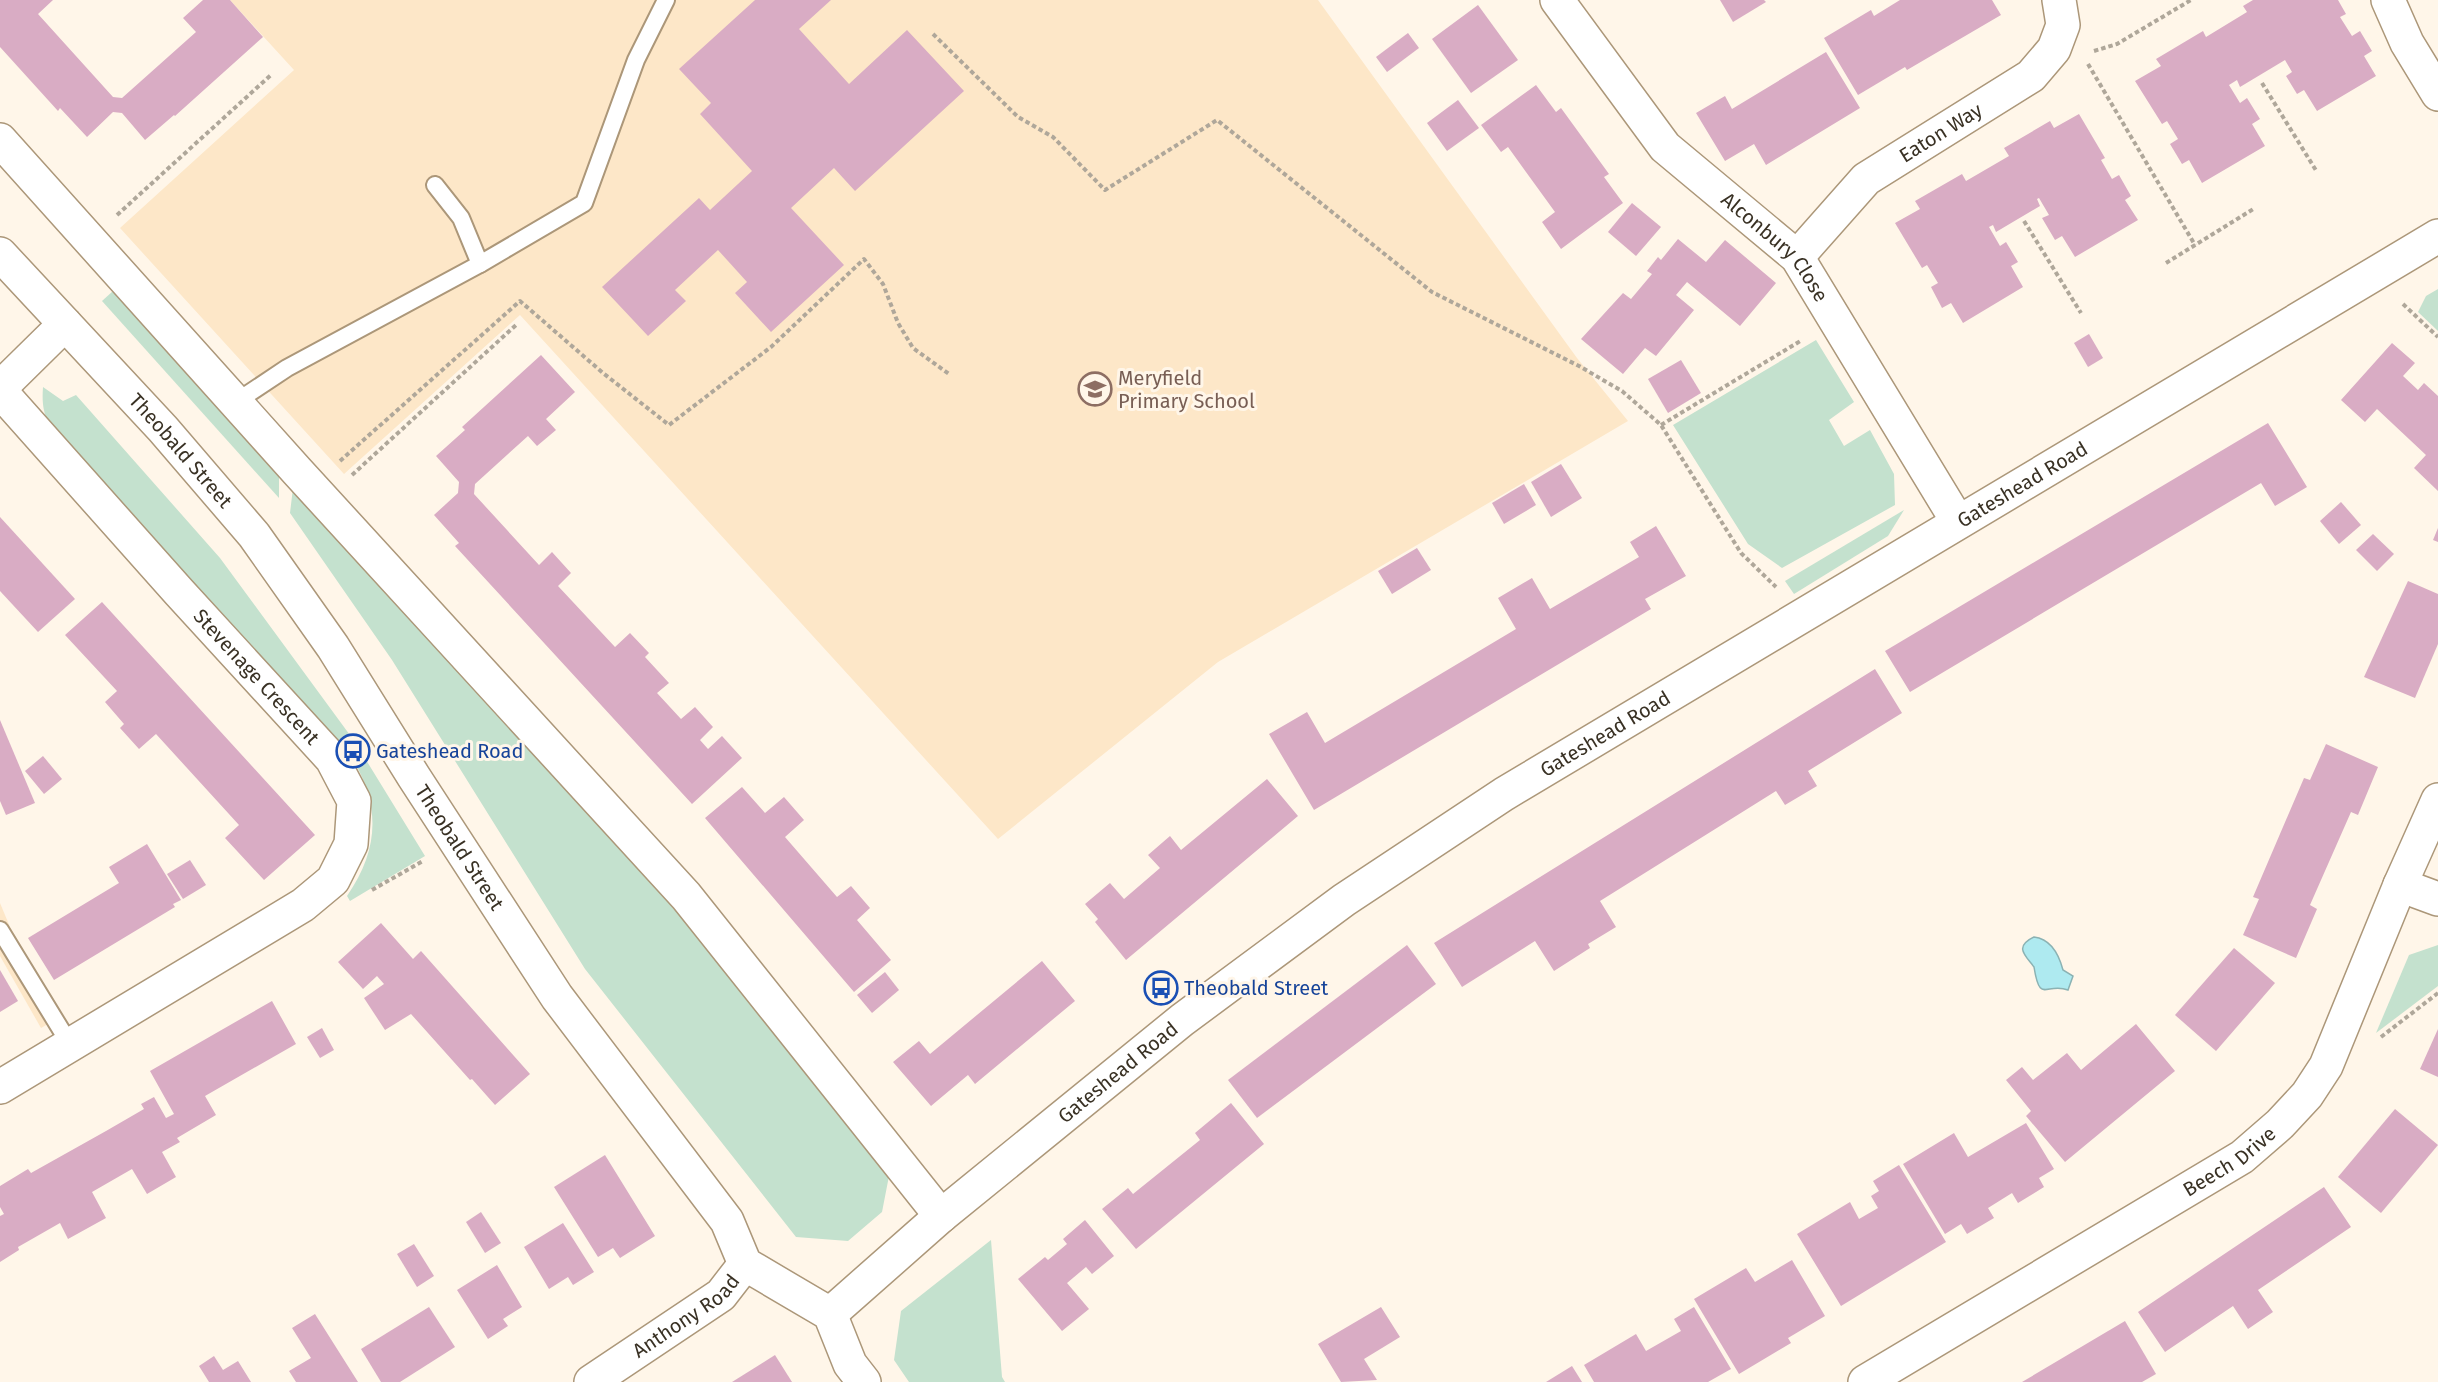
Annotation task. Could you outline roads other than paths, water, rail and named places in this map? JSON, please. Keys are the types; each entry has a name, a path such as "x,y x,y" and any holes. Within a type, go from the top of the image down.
{"street":[{"name":"Alconbury Close","path":"1557,0 1665,147 1797,257 1958,522"},
{"name":"Eaton Way","path":"1797,257 1866,179 2068,52 2059,0"},
{"path":"2388,0 2408,43 2438,94"},
{"path":"0,140 686,896 941,1216"},
{"name":"Gateshead Road","path":"830,1314 941,1216 1182,1020 1344,900 1504,794 2438,236"},
{"name":"Theobald Street","path":"0,254 163,429 273,561 333,646 414,777 557,997 727,1221 745,1264"},
{"name":"Stevenage Crescent","path":"0,1087 303,905 333,880 351,844 354,801 332,759 179,592 0,389 65,324"},
{"name":"Beech Drive","path":"1864,1382 2242,1157 2280,1124 2307,1095 2326,1066 2400,885 2438,800"},
{"path":"2400,885 2438,899"},
{"path":"745,1264 830,1314 850,1364 864,1382"},
{"name":"Anthony Road","path":"591,1382 635,1370 721,1295 745,1264"}],"lane":[{"path":"236,402 287,368 480,264 584,202 636,60 666,0"},
{"path":"435,186 461,218 480,264"},
{"path":"0,930 70,1046"}],"water":[{"path":"2034,937 2050,944 2057,953 2063,970 2073,976 2068,990 2054,988 2045,990 2039,986 2034,967 2023,952 2024,944"}],"place":[{"name":"Meryfield Primary School","path":"1095,389"},
{"name":"Gateshead Road","path":"353,751"},
{"name":"Theobald Street","path":"1161,988"}]}
